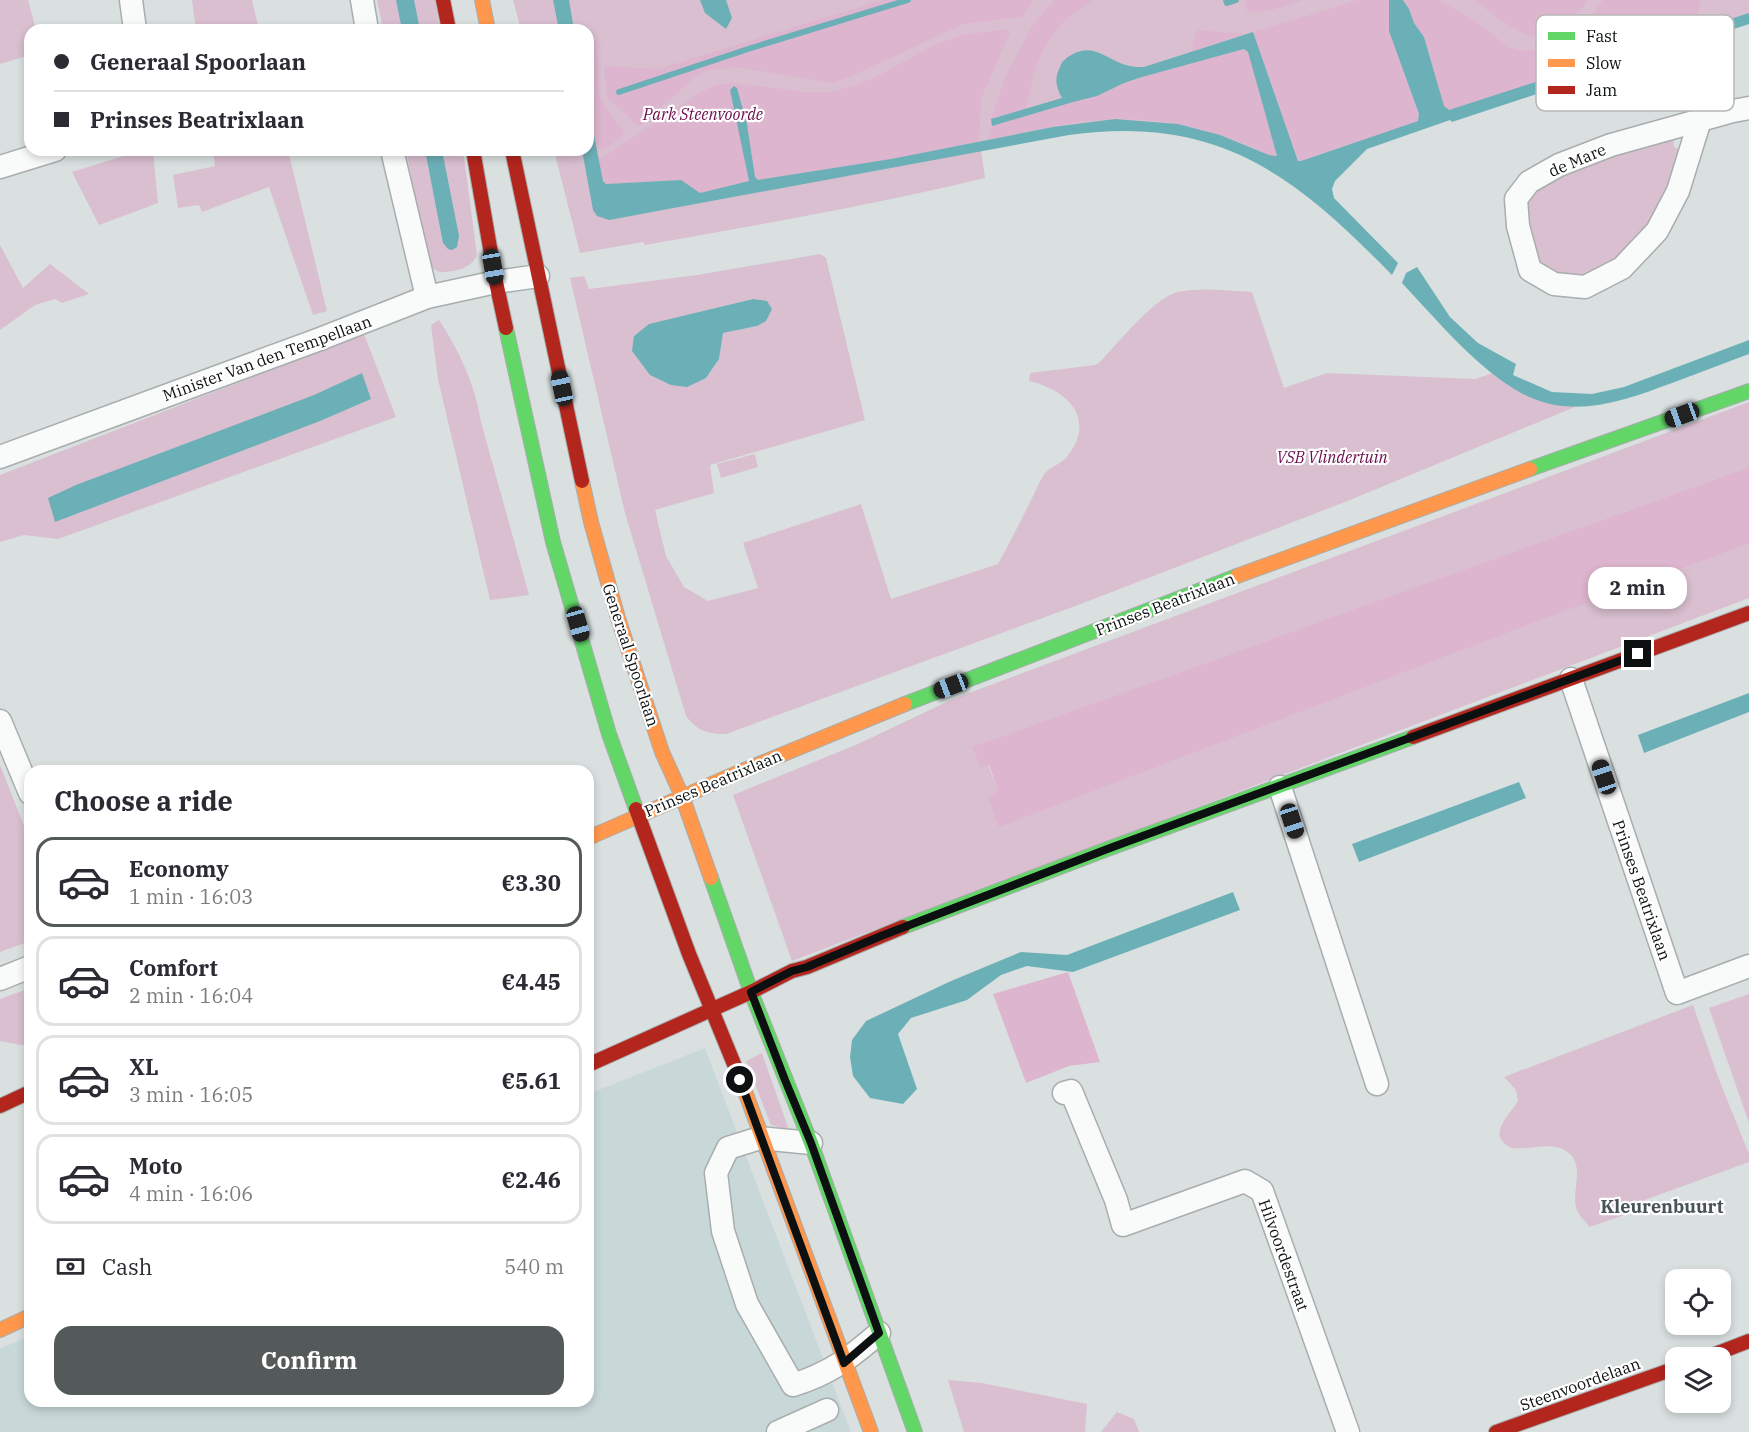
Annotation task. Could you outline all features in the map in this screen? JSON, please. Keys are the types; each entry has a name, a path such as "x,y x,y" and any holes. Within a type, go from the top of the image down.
{"main road":[{"path":"443,0 448,24"},
{"path":"482,0 487,24"},
{"path":"474,156 496,282 553,542 609,734 871,1432"},
{"name":"Generaal Spoorlaan","path":"513,156 591,522 618,618 662,752 682,796 751,992 811,1143 915,1432"},
{"name":"Prinses Beatrixlaan","path":"594,834 918,699 1280,560 1749,391"},
{"path":"594,1062 751,992 792,971 881,936 1110,848 1749,613"},
{"path":"0,1106 24,1095"},
{"path":"0,1330 24,1319"},
{"path":"1731,1348 1749,1341"},
{"name":"Steenvoordelaan","path":"1496,1432 1550,1423 1665,1373"}],"street":[{"path":"130,0 134,24"},
{"path":"362,0 367,24"},
{"name":"de Mare","path":"1700,120 1678,191 1657,231 1622,268 1585,287 1554,284 1530,270 1518,226 1516,199 1530,182 1559,165 1611,145 1700,120 1749,108"},
{"path":"0,167 36,156"},
{"path":"393,156 427,297"},
{"name":"Minister Van den Tempellaan","path":"0,457 331,335 427,297 496,282 538,276"},
{"name":"Prinses Beatrixlaan","path":"1571,679 1677,993 1749,966"},
{"path":"0,721 24,779"},
{"path":"1280,787 1377,1084"},
{"path":"0,979 24,969"},
{"name":"Hilvoordestraat","path":"1064,1093 1071,1090 1116,1200 1123,1225 1245,1181 1262,1191 1348,1432"},
{"path":"804,1426 793,1385 747,1304 723,1231 716,1173 728,1148 760,1138 811,1143"},
{"path":"793,1385 815,1378 844,1363 879,1333"},
{"path":"778,1432 804,1426 827,1410"}],"shaded area":[{"path":"705,1048 851,1432 0,1432 0,1349 24,1338 24,1407 594,1407 594,1092"}],"green space":[{"path":"0,0 28,0 34,24 24,24 24,57 0,64"},
{"path":"192,0 252,0 258,24 195,24"},
{"path":"377,0 435,0 439,24 382,24"},
{"name":"Park Steenvoorde","path":"513,0 1749,0 1749,17 1734,22 1734,15 1536,15 1536,90 1300,171 1180,129 1090,124 979,151 981,151 985,178 773,222 645,245 643,242 580,253 556,156 594,156 594,24 519,24"},
{"path":"883,0 1033,0 1022,17 963,24 833,83 742,68 708,70 694,78 639,127 607,97 604,66 658,69"},
{"path":"1054,0 1094,0 1066,20 1045,46 1034,71 1026,108 991,119 1005,77 1032,26"},
{"path":"1244,0 1303,0 1272,10 1248,13"},
{"path":"1358,0 1389,0 1389,31 1419,115 1418,121 1299,161 1253,32"},
{"path":"1403,0 1439,0 1478,23 1508,47 1522,51 1536,50 1536,82 1449,110 1444,106 1424,37 1414,23"},
{"path":"1474,0 1587,0 1583,8 1574,15 1536,15 1536,35 1528,36 1506,24"},
{"path":"1603,0 1700,0 1699,15 1592,15"},
{"path":"1008,29 1010,32 981,99 979,142 891,159 758,180 755,177 747,124 737,88 749,179 746,183 699,194 681,180 606,184 603,181 598,158 607,155 701,92 716,85 733,83 806,92 828,92 876,77 934,45 963,35"},
{"path":"1196,30 1245,34 1192,51"},
{"path":"594,40 597,40 599,95 624,132 623,136 608,147 597,150 594,135"},
{"path":"1244,49 1248,51 1277,156 1269,155 1214,133 1175,124 1135,119 1083,122 988,139 992,126 1097,96 1142,77"},
{"path":"1673,136 1674,147 1688,152 1656,219 1603,273 1567,280 1537,262 1524,213 1529,194 1551,176"},
{"path":"124,156 154,156 158,203 99,225 72,172"},
{"path":"214,156 289,156 327,311 313,315 269,187 202,212 199,205 178,208 173,175 215,166"},
{"path":"407,156 464,156 477,255 467,266 457,270 442,272 428,265"},
{"path":"0,245 23,288 50,264 89,294 62,303 55,299 35,305 0,330"},
{"name":"VSB Vlindertuin","path":"820,254 826,258 865,420 710,465 714,493 655,510 666,556 684,587 708,601 758,588 743,543 861,504 891,599 998,564 1043,476 1067,457 1076,443 1079,430 1074,408 1056,391 1029,381 1030,373 1095,365 1148,311 1169,295 1178,292 1206,290 1252,292 1284,388 1327,373 1475,379 1493,373 1531,396 1551,403 1575,407 1345,502 1078,605 726,734 714,734 703,731 686,716 625,513 570,278 584,276 589,289 697,275","holes":["753,299 757,326 723,333 719,359 706,378 634,336 650,324"]},
{"path":"439,320 454,344 471,382 529,595 490,600 438,379 431,325"},
{"path":"364,334 396,417 58,539 24,535 0,542 0,475"},
{"path":"1749,402 1749,467 973,747 988,765 998,790 988,797 1117,780 1526,625 1749,544 1749,598 792,961 733,795 858,744 953,699"},
{"path":"755,454 758,467 721,478 717,464"},
{"path":"1749,467 1749,544 1527,625 999,827 988,797 998,790 989,765 981,767 972,747"},
{"path":"0,765 24,826 24,943 0,952"},
{"path":"1068,972 1100,1062 1069,1066 1026,1083 993,994"},
{"path":"24,990 24,1045 0,1041 0,999"},
{"path":"1749,994 1749,1123 1709,1008"},
{"path":"1693,1005 1718,1077 1749,1154 1749,1162 1631,1205 1627,1214 1590,1227 1576,1207 1576,1166 1569,1153 1555,1147 1512,1148 1500,1138 1505,1119 1518,1101 1516,1090 1504,1077"},
{"path":"762,1053 789,1130 771,1125 746,1061"},
{"path":"948,1380 982,1383 1087,1404 1085,1432 964,1432"},
{"path":"1117,1412 1134,1419 1139,1432 1101,1432"}],"water":[{"path":"396,0 414,0 419,24 401,24"},
{"path":"553,0 569,0 573,24 558,24"},
{"path":"700,0 726,0 732,18 726,29 705,13"},
{"path":"1389,0 1403,0 1424,37 1444,106 1449,110 1536,82 1536,94 1452,122 1450,120 1367,149 1335,181 1332,189 1334,198 1398,263 1392,275 1356,239 1286,181 1249,160 1211,144 1168,134 1122,131 1069,135 609,220 597,216 593,210 583,156 594,156 594,135 603,181 606,184 681,180 700,193 749,181 730,90 734,86 737,88 747,124 755,177 758,180 891,159 1053,127 1115,119 1178,124 1220,135 1269,155 1277,156 1248,52 1244,49 1142,77 1097,96 992,126 991,119 1062,98 1056,83 1058,71 1065,59 1081,51 1095,51 1122,64 1144,67 1253,32 1298,161 1301,161 1418,121 1419,114 1389,31"},
{"path":"1749,13 1749,24 1734,29 1734,18"},
{"path":"426,156 443,156 459,236 457,247 452,250 443,243"},
{"path":"1417,267 1450,317 1478,343 1516,364 1513,375 1552,392 1592,394 1624,387 1749,340 1749,354 1654,390 1617,401 1579,407 1542,402 1523,394 1490,372 1402,283 1406,273"},
{"path":"753,299 767,301 772,309 766,321 757,326 723,333 719,359 706,378 687,387 671,385 650,375 632,351 634,336 649,324"},
{"path":"362,373 371,399 320,421 55,522 48,498 76,485 314,395"},
{"path":"1749,693 1749,712 1644,753 1638,735"},
{"path":"1519,782 1526,798 1359,862 1352,844"},
{"path":"1233,892 1240,910 1073,972 1027,966 1001,975 967,1000 911,1018 898,1034 917,1089 903,1104 870,1098 853,1076 850,1057 852,1040 866,1021 951,981 1021,952 1067,955"}],"waterway":[{"path":"619,92 748,49 908,0"},
{"path":"1226,0 1227,3 1236,0"}],"traffic: fast":[{"path":"506,328 553,542 609,734 636,809"},
{"path":"1530,469 1749,391"},
{"path":"905,704 1237,576"},
{"path":"903,927 1413,737"},
{"path":"711,878 751,992 811,1143 915,1432"}],"traffic: slow":[{"path":"482,0 487,24"},
{"path":"1237,576 1530,469"},
{"path":"582,481 618,618 662,752 682,796 711,878"},
{"path":"594,835 905,704"},
{"path":"743,1086 871,1432"},
{"path":"0,1330 24,1319"}],"traffic: jam":[{"path":"443,0 448,24"},
{"path":"474,156 506,328"},
{"path":"513,156 582,481"},
{"path":"1413,737 1749,613"},
{"path":"636,809 689,954 743,1086"},
{"path":"594,1062 751,992 792,971 807,967 903,927"},
{"path":"0,1106 24,1095"},
{"path":"1731,1348 1749,1341"},
{"path":"1496,1432 1665,1372"}],"district":[{"name":"Kleurenbuurt","path":"1662,1207"}],"route":[{"path":"740,1080 844,1363 879,1333 811,1143 751,992 792,971 952,908 1638,654"}]}
